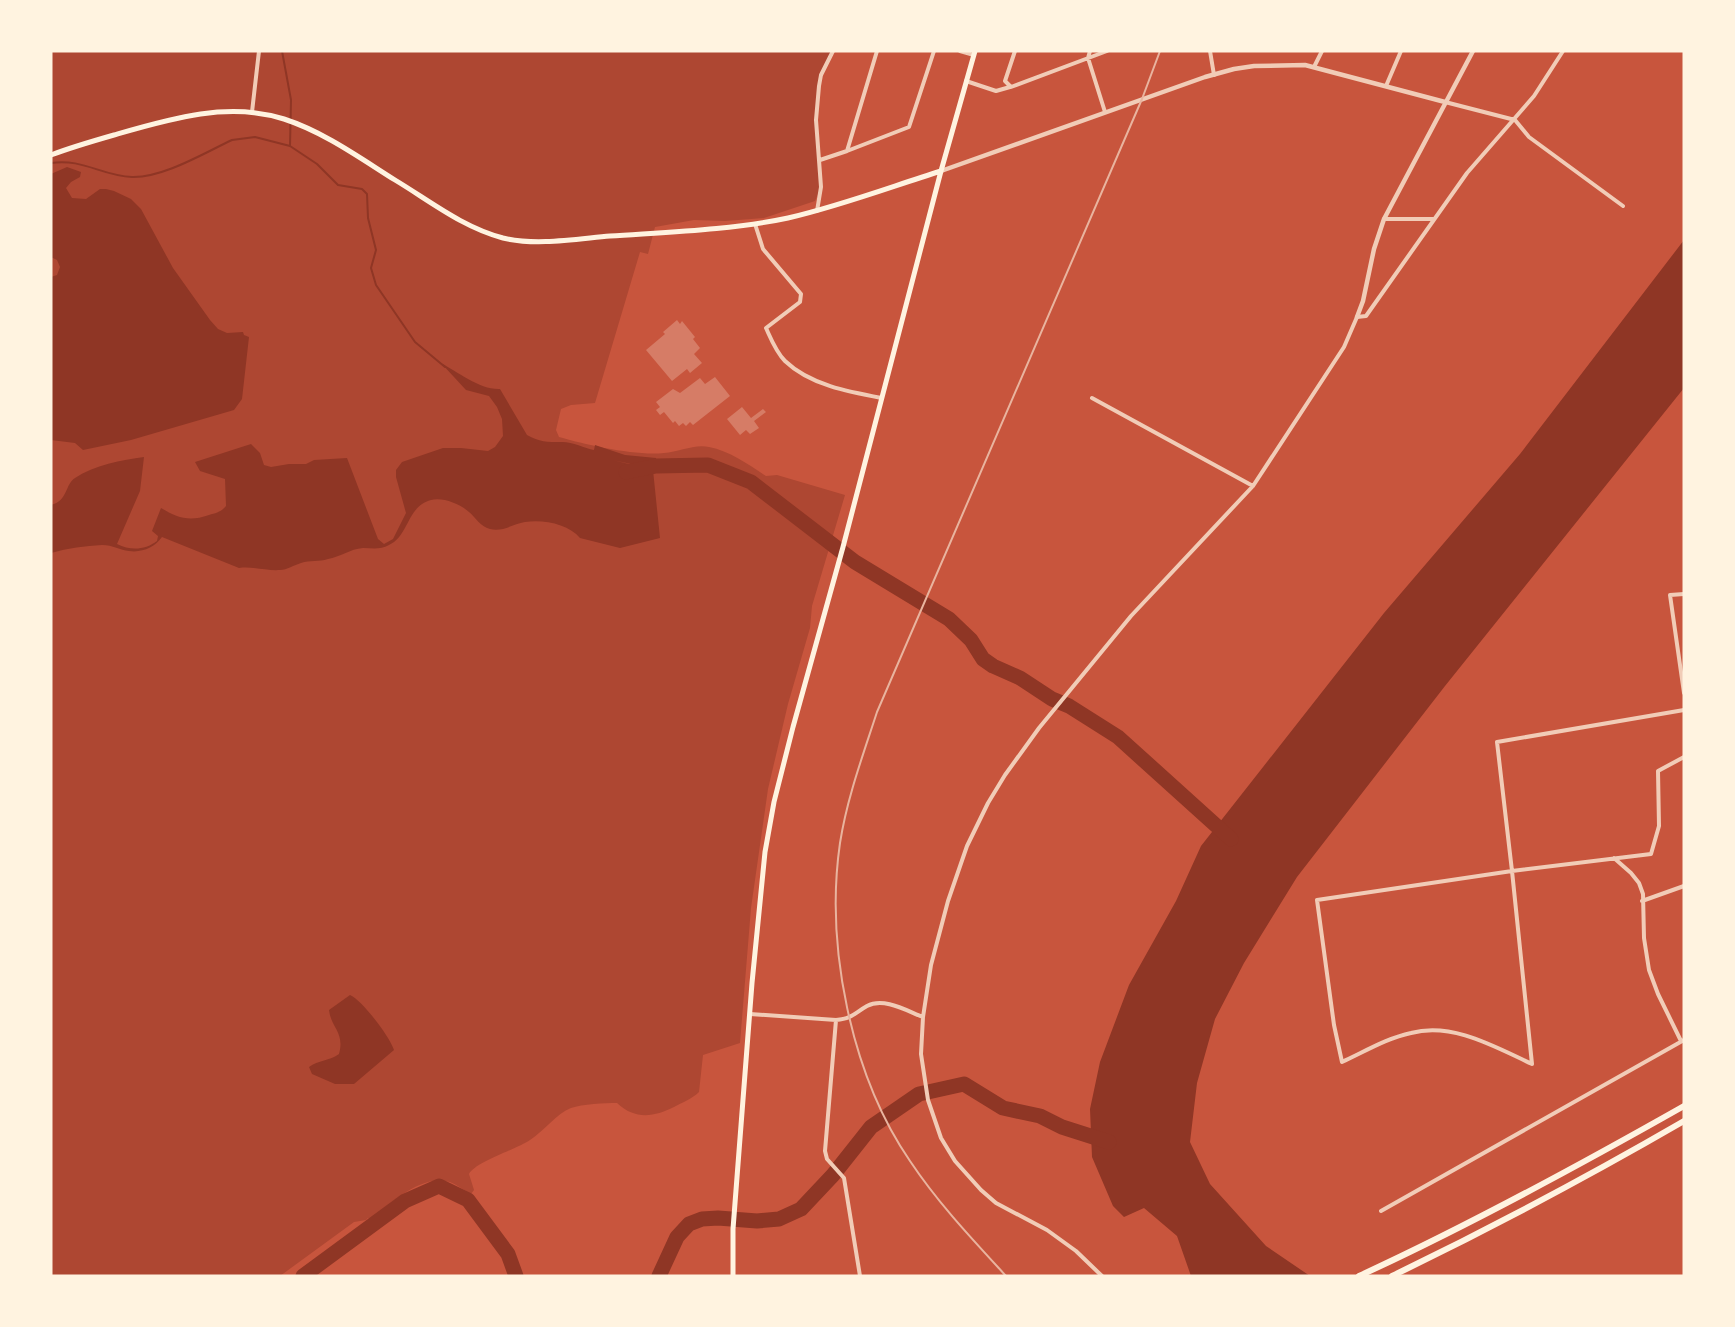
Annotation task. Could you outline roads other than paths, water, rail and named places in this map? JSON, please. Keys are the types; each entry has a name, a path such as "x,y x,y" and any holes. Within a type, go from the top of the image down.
{"highway":[{"path":"1359,1276 1496,1209 1684,1106"},
{"path":"1393,1276 1523,1209 1684,1121"}],"main road":[{"path":"733,1276 733,1230 750,1014 765,852 774,802 974,53"},
{"path":"51,155 174,119 216,112 252,112 310,129 460,221 504,238 527,240 576,239 754,224 817,211 941,171"}],"street":[{"path":"252,112 259,51"},
{"path":"817,211 820,160 816,120 820,75 833,51"},
{"path":"847,151 877,51"},
{"path":"820,160 909,127 934,51"},
{"path":"960,51 974,53"},
{"path":"1011,87 1005,81 1015,51"},
{"path":"1090,51 1088,58 1105,112"},
{"path":"965,80 996,91 1107,51"},
{"path":"1210,51 1214,75"},
{"path":"1314,67 1322,51"},
{"path":"1386,86 1401,51"},
{"path":"1102,1276 1076,1251 1047,1230 996,1203 955,1161 941,1138 925,1087 921,1054 923,1017 931,965 959,868 975,829 1005,775 1131,616 1253,486 1344,347 1363,301 1374,249 1384,219 1473,51"},
{"path":"1357,317 1366,316 1467,173 1534,96 1563,51"},
{"path":"941,171 1105,112 1234,69 1273,64 1305,64 1515,120 1529,137 1623,206"},
{"path":"1384,219 1433,219"},
{"path":"754,224 763,249 801,294 801,302 766,328 784,360 805,375 825,384 856,394 882,398"},
{"path":"1092,398 1253,486"},
{"path":"1684,594 1670,595 1684,693"},
{"path":"1684,710 1497,742 1512,871 1532,1064 1469,1036 1429,1030 1411,1033 1342,1062 1334,1025 1317,900 1512,871 1652,854 1659,826 1658,771 1684,757"},
{"path":"1382,1211 1683,1041 1658,994 1649,970 1644,938 1643,894 1639,883 1614,857"},
{"path":"1642,901 1684,886"},
{"path":"750,1014 836,1020 850,1018 870,1004 888,1004 923,1017"},
{"path":"836,1020 825,1151 827,1159 842,1173 844,1178 860,1276"}],"waterway":[{"path":"282,51 291,100 290,146"},
{"path":"51,163 73,163 111,174 132,177 170,169 232,140 255,137 290,146 317,164 338,185 362,189 367,194 368,218 376,250 371,268 376,285 415,342 445,367"},
{"path":"626,472 656,466 708,465 751,482 855,562 949,619 971,640 983,659 993,666 1020,678 1118,737 1231,839"},
{"path":"659,1276 677,1237 689,1224 702,1219 718,1218 757,1221 779,1219 801,1209 833,1175 871,1127 919,1094 964,1084 1003,1108 1040,1116 1062,1127 1109,1142"},
{"path":"303,1276 405,1201 439,1186 468,1200 508,1254 516,1276"}],"railway":[{"path":"1006,1276 956,1220 910,1161 889,1127 872,1090 847,1008 840,966 836,924 836,883 840,843 851,793 877,712 1142,99 1160,51"}]}
